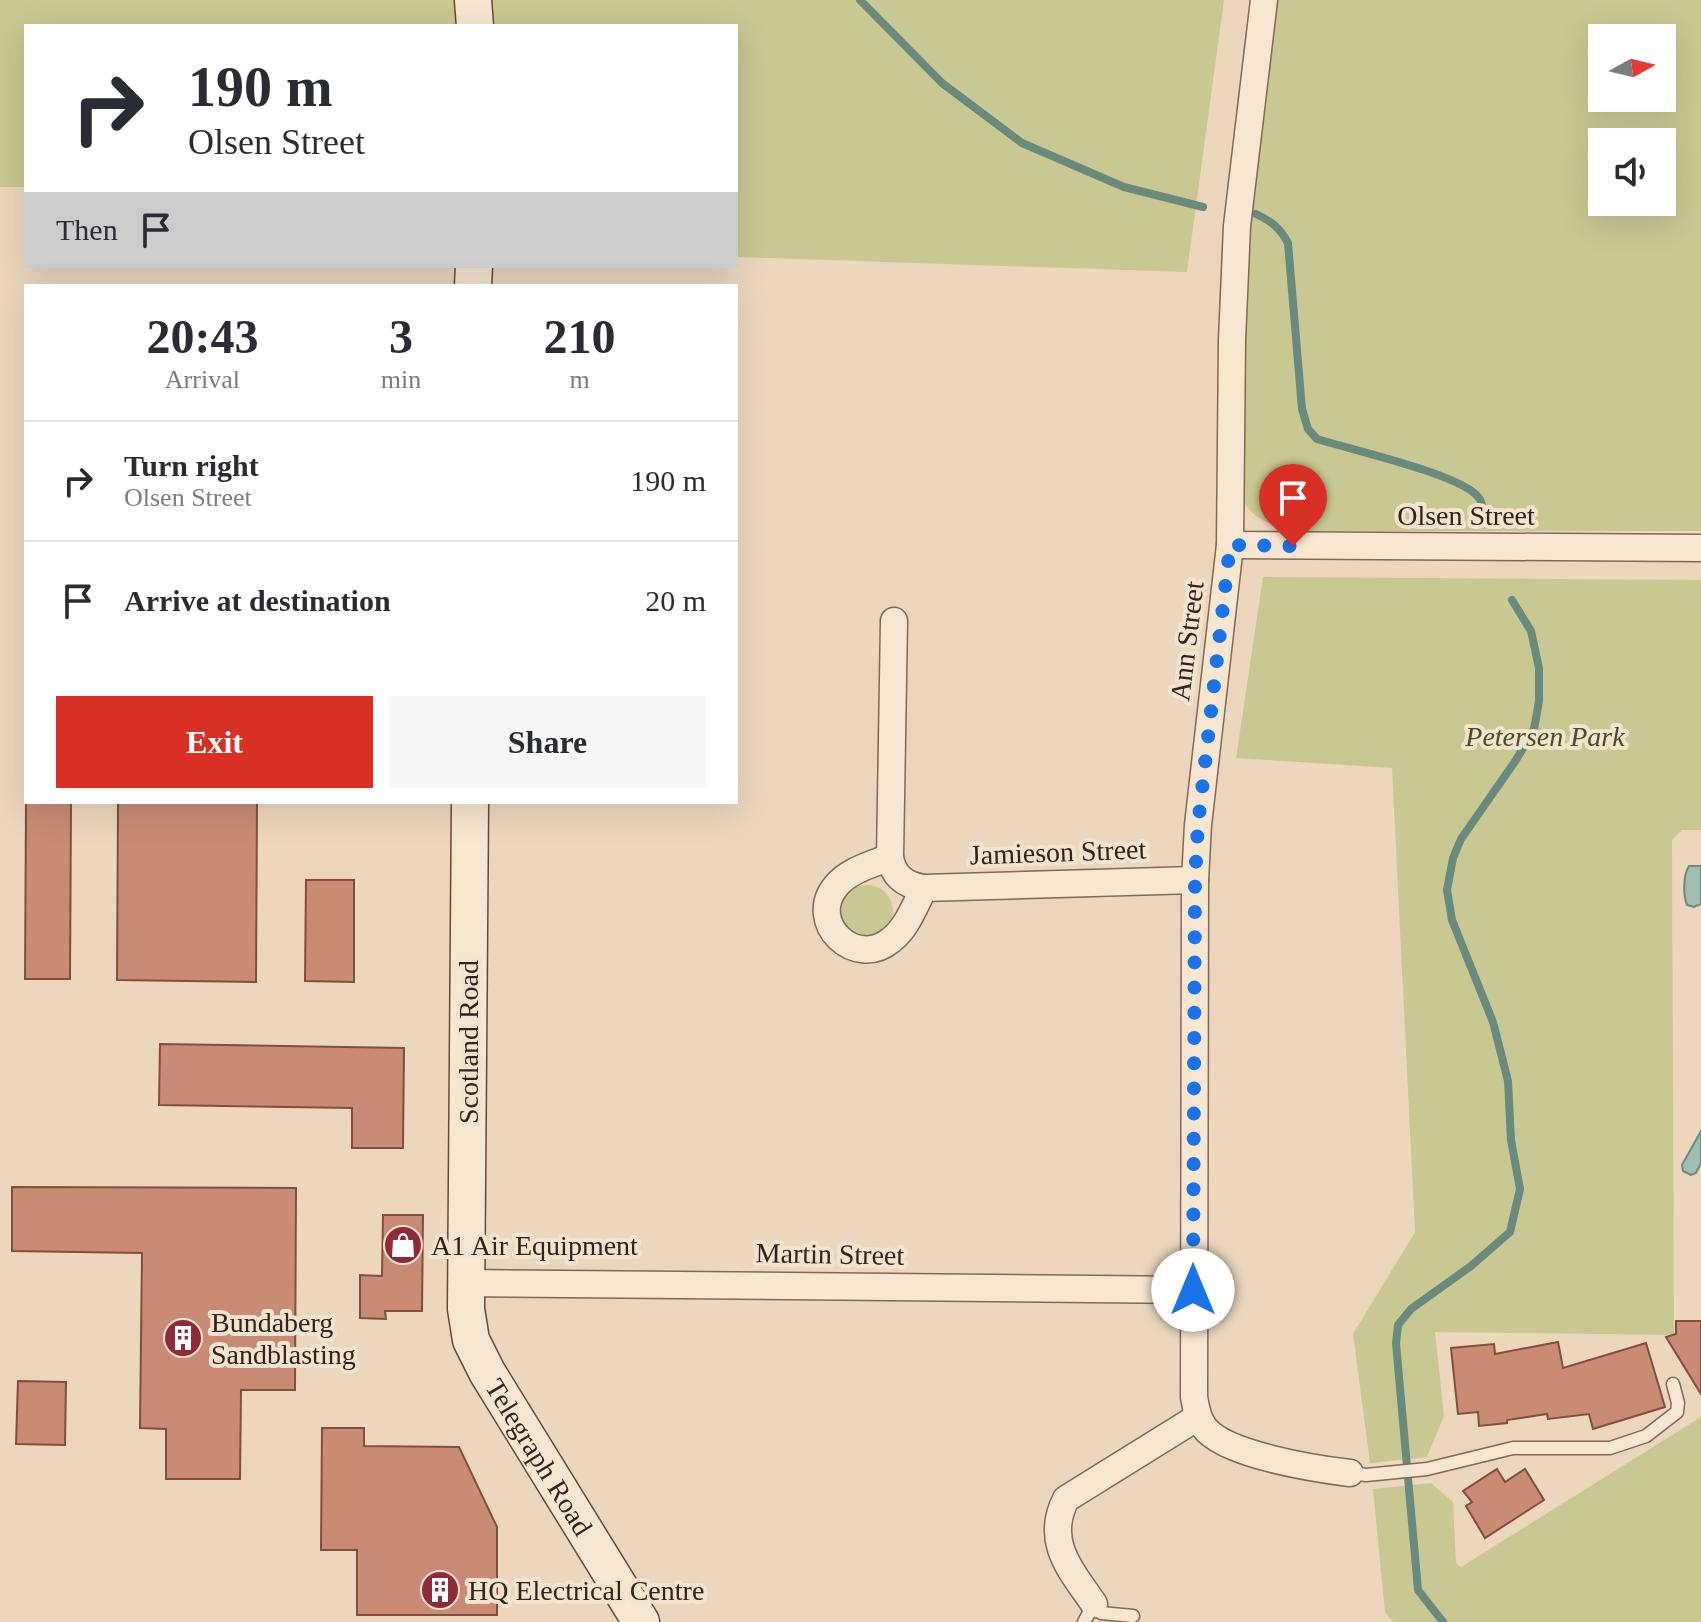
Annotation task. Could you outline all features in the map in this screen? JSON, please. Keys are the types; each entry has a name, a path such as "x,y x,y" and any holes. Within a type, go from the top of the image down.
{"street":[{"name":"Ann Street","path":"1198,1417 1194,1397 1193,1290 1195,880 1198,825 1230,545 1232,340 1237,226 1264,0"},
{"name":"Olsen Street","path":"1230,545 1701,548"},
{"path":"890,857 843,879 834,888 829,899 828,924 844,944 856,949 883,947 901,930 924,888 901,879 891,865 890,857 894,621"},
{"name":"Scotland Road","path":"467,1283 470,804"},
{"name":"Jamieson Street","path":"924,888 1195,880"},
{"name":"Martin Street","path":"467,1283 1193,1290"},
{"name":"Telegraph Road","path":"467,1283 468,1323 477,1354 641,1622"},
{"path":"1089,1613 1060,1549 1057,1522 1066,1499 1198,1417 1204,1428 1229,1444 1297,1466 1350,1473"}],"lane":[{"path":"1350,1473 1385,1474 1427,1469 1513,1448 1599,1449 1620,1445 1646,1436 1677,1412 1673,1384"},
{"path":"1089,1613 1133,1616"}],"green space":[{"path":"0,0 1224,0 1187,272 738,257 738,24 24,24 24,187 0,187"},
{"path":"1275,0 1701,0 1701,531 1291,531 1262,520 1250,510 1243,498 1242,408 1247,250"},
{"name":"Petersen Park","path":"1263,577 1701,580 1701,830 1682,830 1672,840 1674,1335 1435,1332 1444,1416 1427,1457 1370,1463 1353,1334 1415,1232 1392,768 1236,758"},
{"path":"867,885 885,893 893,911 885,929 867,937 849,929 841,911 849,893"},
{"path":"1701,1417 1701,1622 1393,1622 1385,1612 1373,1489 1431,1483 1453,1502 1456,1563 1461,1567"}],"shaded area":[{"path":"1689,866 1701,866 1701,904 1694,907 1687,905 1685,896"},
{"path":"1701,1131 1701,1163 1696,1173 1691,1175 1683,1171 1682,1165"}],"building":[{"path":"26,804 71,804 70,979 25,979"},
{"path":"118,804 257,804 256,982 117,980"},
{"path":"306,880 354,880 354,982 305,981"},
{"path":"160,1044 404,1048 403,1148 352,1148 352,1108 159,1105"},
{"path":"12,1187 296,1188 295,1390 241,1390 240,1479 166,1479 166,1429 140,1428 142,1253 12,1251"},
{"name":"A1 Air Equipment","path":"383,1215 423,1215 422,1311 385,1311 386,1319 360,1318 360,1275 382,1276"},
{"path":"1676,1321 1701,1321 1701,1394 1666,1337 1676,1334"},
{"path":"1558,1342 1563,1368 1646,1343 1665,1407 1593,1429 1589,1414 1548,1419 1547,1414 1479,1426 1478,1412 1458,1414 1451,1348 1494,1344 1495,1354"},
{"path":"18,1381 66,1382 65,1445 16,1444"},
{"path":"322,1428 364,1428 364,1446 459,1447 497,1527 497,1615 357,1615 357,1550 321,1550"},
{"path":"1497,1469 1505,1482 1525,1469 1544,1500 1485,1538 1466,1506 1472,1502 1463,1491"}],"waterway":[{"path":"860,0 942,83 1022,143 1124,187 1203,207"},
{"path":"1256,214 1275,226 1288,243 1302,409 1308,429 1317,439 1452,480 1469,489 1480,500 1485,521"},
{"path":"1443,1622 1418,1590 1396,1343 1398,1325 1411,1309 1471,1266 1510,1232 1520,1189 1511,1140 1508,1081 1493,1022 1452,920 1447,890 1453,858 1461,839 1534,729 1539,701 1539,668 1531,631 1512,600"}],"place":[{"name":"A1 Air Equipment","path":"403,1245"},
{"name":"Bundaberg Sandblasting","path":"183,1338"},
{"name":"HQ Electrical Centre","path":"440,1590"}],"route":[{"path":"1193,1290 1195,880 1198,825 1230,545 1293,546"}]}
